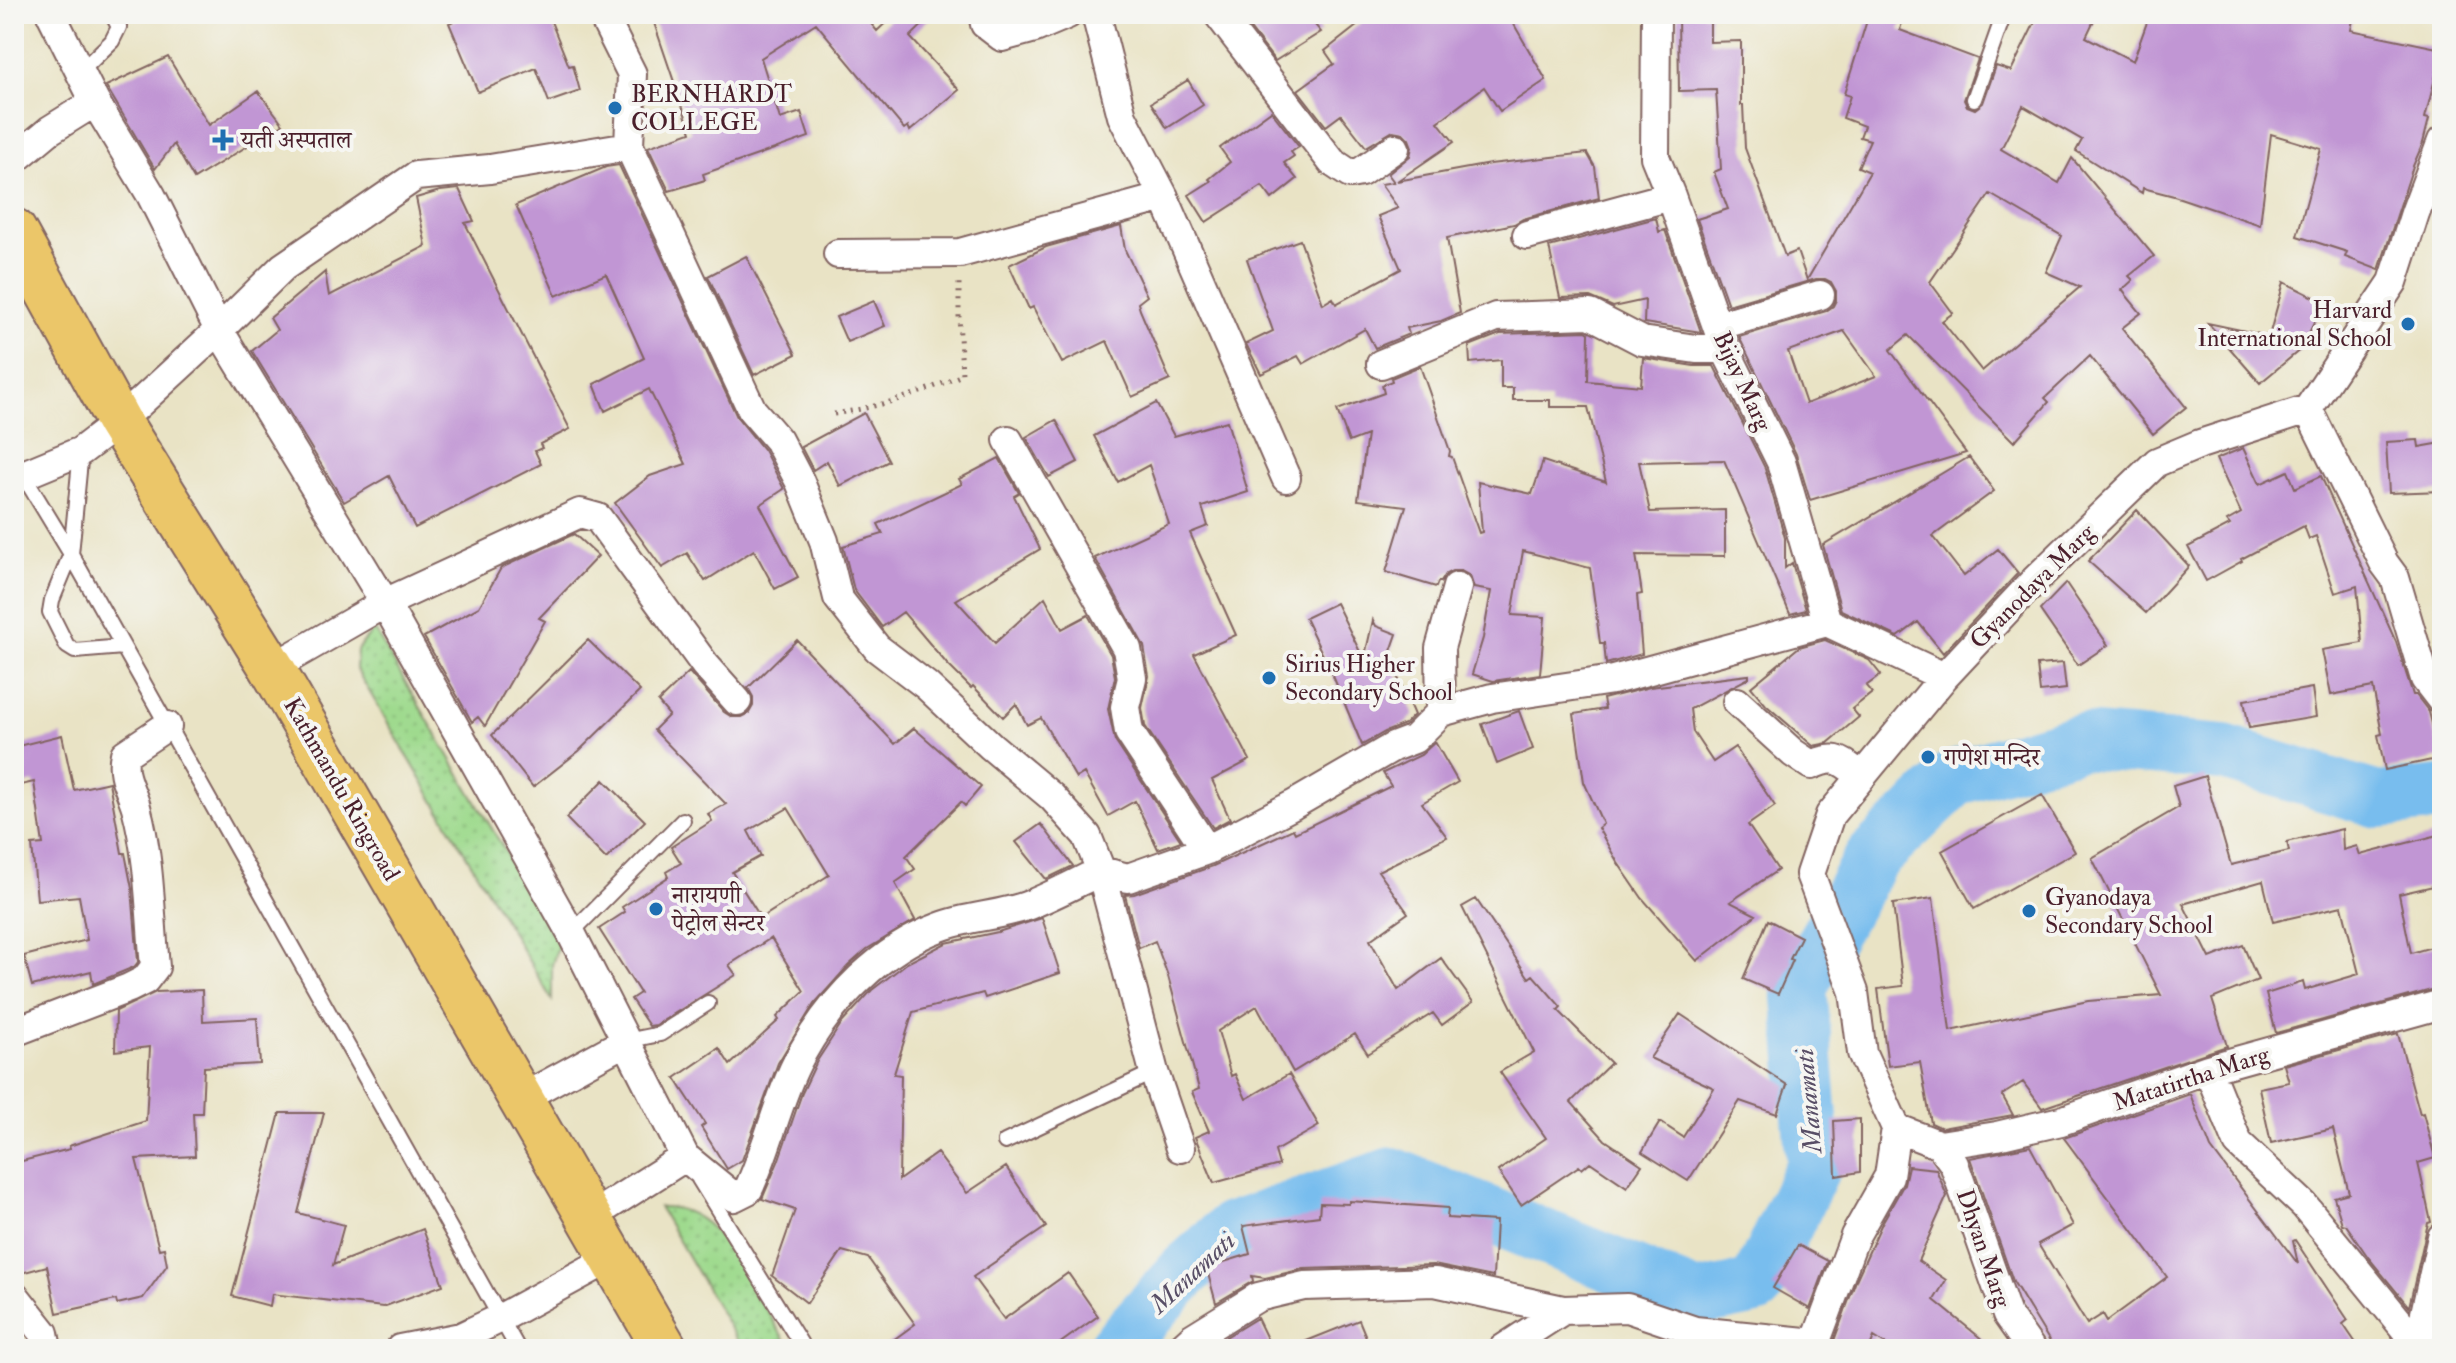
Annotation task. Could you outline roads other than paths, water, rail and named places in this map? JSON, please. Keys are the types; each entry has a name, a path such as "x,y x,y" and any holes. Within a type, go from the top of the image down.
{"highway":[{"name":"Kathmandu Ringroad","path":"14,231 119,422 272,668 665,1349"}],"street":[{"path":"51,14 95,102 151,195 219,330 385,603 571,933 685,1157 734,1197 748,1190 794,1070 817,1028 872,968 897,950 940,927 1027,906 1101,871 1128,878 1207,850 1393,747 1414,739 1441,712 1492,698 1613,680 1827,622 1944,677"},
{"path":"602,14 632,74 629,146 752,410 778,440 800,482 824,541 838,598 877,648 927,686 1052,797 1087,836 1101,871 1154,1072 1180,1148"},
{"path":"983,14 985,24 1002,37 1068,14"},
{"path":"1094,14 1122,116 1164,197 1286,478"},
{"path":"1218,14 1332,162 1350,174 1361,172 1395,148"},
{"name":"Bijay Marg","path":"1656,14 1655,157 1721,338 1781,462 1827,622"},
{"path":"14,160 50,130 95,102"},
{"path":"2442,141 2393,282 2308,409 2384,563 2395,578 2425,679 2442,701"},
{"path":"17,470 81,451 119,422 283,267 416,176 490,169 629,146"},
{"path":"1527,235 1671,196"},
{"path":"838,254 960,253 1164,197"},
{"path":"1381,364 1496,317 1590,314 1642,341 1696,349 1820,295"},
{"name":"Gyanodaya Marg","path":"1896,1128 1862,1053 1854,992 1810,874 1830,815 1944,677 2034,581 2157,462 2200,444 2308,409"},
{"path":"1008,440 1127,649 1132,678 1125,707 1129,732 1207,850"},
{"path":"272,668 385,603 580,513 598,518 705,665 737,701"},
{"path":"1441,712 1440,648 1457,587"},
{"path":"1737,702 1793,753 1811,765 1826,758 1838,758 1861,776"},
{"path":"14,1032 129,988 145,980 155,967 143,837 122,768 125,754 167,726"},
{"name":"Matatirtha Marg","path":"1940,1145 2061,1121 2208,1069 2442,1004"},
{"path":"522,1098 626,1041"},
{"path":"2208,1069 2238,1143 2304,1205 2421,1347"},
{"path":"1189,1345 1258,1297 1304,1286 1435,1282 1563,1310 1627,1308 1685,1340 1814,1346 1855,1236 1889,1176 1896,1128 1940,1145"},
{"name":"Dhyan Marg","path":"1940,1145 1954,1164 2007,1315 2031,1349"},
{"path":"589,1218 685,1157"},
{"path":"2421,1347 2442,1237"},
{"path":"400,1349 461,1337 611,1258"},
{"path":"14,1295 44,1333 47,1349"},
{"path":"1503,1349 1563,1310"}],"lane":[{"path":"80,72 112,41 119,27 112,14"},
{"path":"1974,99 2004,14"},
{"path":"81,451 71,554 50,612 67,646 75,651 123,647"},
{"path":"17,470 71,554 518,1349"},
{"path":"571,933 683,820"},
{"path":"626,1041 660,1034 708,1003"},
{"path":"1005,1142 1154,1072"},
{"path":"685,1157 804,1349"}],"waterway":[{"name":"Manamati","path":"1115,1349 1185,1271 1231,1230 1392,1175 1697,1299 1756,1287 1814,1165 1799,987 1871,859 1955,778 2082,741 2224,753 2378,800 2442,794"}],"place":[{"name":"BERNHARDT COLLEGE","path":"615,108"},
{"name":"यती अस्पताल","path":"223,140"},
{"name":"Harvard International School","path":"2408,324"},
{"name":"Sirius Higher Secondary School","path":"1269,678"},
{"name":"गणेश मन्दिर","path":"1928,757"},
{"name":"नारायणी पेट्रोल सेन्टर","path":"656,909"},
{"name":"Gyanodaya Secondary School","path":"2029,911"}]}
